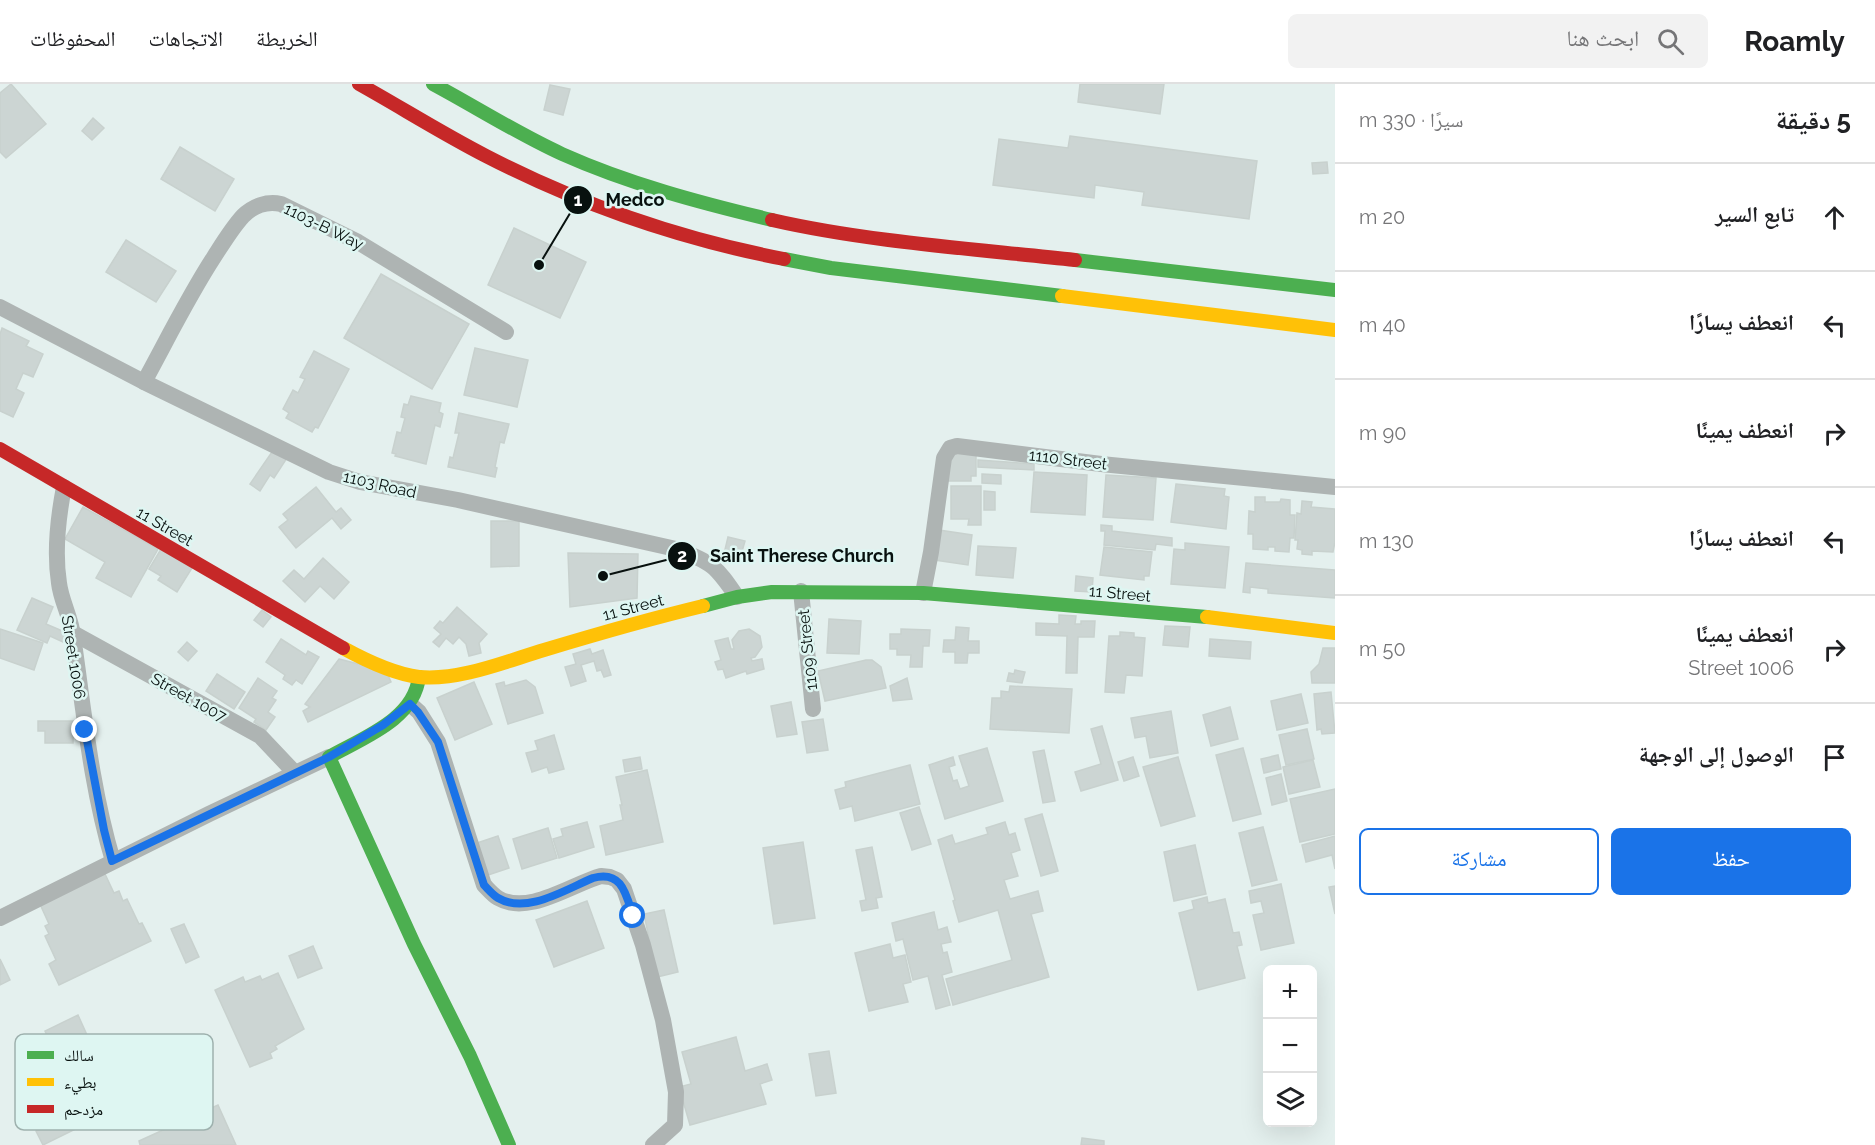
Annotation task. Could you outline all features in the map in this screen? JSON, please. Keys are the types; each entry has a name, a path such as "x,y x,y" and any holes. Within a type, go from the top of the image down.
{"main road":[{"path":"359,84 453,139 545,185 646,225 698,240 759,255 831,268 1335,330"},
{"path":"432,84 561,153 609,172 673,194 776,220 884,238 1335,290"},
{"name":"11 Street","path":"0,449 349,651 384,666 419,677 446,676 481,669 641,621 737,597 772,592 923,593 1193,615 1335,633"},
{"path":"419,677 418,691 410,704 383,725 329,757 414,944 470,1056 509,1145"}],"street":[{"name":"1103-B Way","path":"144,382 200,279 226,239 244,215 259,205 267,203 281,204 358,242 506,333"},
{"name":"1103 Road","path":"0,307 144,382 330,472 360,482 458,500 684,552 714,566 737,597"},
{"name":"1110 Street","path":"923,593 944,458 950,448 957,446 1101,464 1335,487"},
{"name":"Street 1006","path":"64,487 59,509 56,562 59,585 73,633 90,762 112,861"},
{"name":"1109 Street","path":"801,591 813,709"},
{"name":"Street 1007","path":"73,633 260,736 295,773"},
{"path":"410,704 438,742 484,885 498,898 514,903 543,899 601,876 610,876 617,880 624,890 643,945 663,1020 676,1092 675,1125 653,1145"},
{"path":"0,918 112,861 329,757"}],"building":[{"path":"11,84 46,124 6,158 0,152 0,93"},
{"path":"1080,84 1164,84 1160,114 1078,102"},
{"path":"550,85 570,89 563,115 544,110"},
{"path":"93,118 104,128 92,140 82,131"},
{"path":"1070,136 1257,161 1249,219 1142,205 1144,192 1095,185 1094,198 993,185 999,139 1068,148"},
{"path":"180,147 234,179 215,211 161,179"},
{"path":"1327,162 1328,173 1313,174 1312,163"},
{"path":"514,228 586,262 560,318 488,285"},
{"path":"126,240 176,271 156,302 106,272"},
{"path":"381,274 469,324 432,389 344,338"},
{"path":"2,328 29,341 26,346 43,354 33,377 23,373 16,389 24,393 13,417 0,411 0,334"},
{"path":"475,348 528,360 517,407 464,395"},
{"path":"314,351 349,369 318,428 315,427 312,432 286,418 289,413 283,409 293,390 298,393 305,379 300,377"},
{"path":"411,396 441,403 439,412 443,414 440,427 435,425 426,464 395,456 396,454 392,453 397,432 401,433 405,418 401,417 404,404 408,405"},
{"path":"459,413 509,424 504,443 500,442 495,477 448,467 450,457 453,458 459,433 455,433"},
{"path":"274,449 287,458 274,478 270,475 260,491 250,484"},
{"path":"947,453 976,453 976,476 971,476 971,481 947,481"},
{"path":"978,460 1034,464 1034,470 978,467"},
{"path":"1034,472 1087,475 1085,515 1031,512"},
{"path":"982,474 1001,475 1001,484 982,483"},
{"path":"1106,475 1156,478 1153,520 1103,517"},
{"path":"1176,484 1225,489 1224,496 1229,497 1226,529 1171,522"},
{"path":"951,486 981,486 981,525 968,525 969,519 951,519"},
{"path":"316,487 336,512 341,508 351,520 341,529 332,518 296,548 279,527 288,520 283,514"},
{"path":"984,491 995,492 995,510 984,510"},
{"path":"1255,497 1265,497 1265,502 1290,500 1290,515 1295,515 1294,538 1290,538 1289,552 1275,551 1275,547 1268,547 1268,550 1253,549 1253,534 1248,534 1249,511 1255,512"},
{"path":"1302,501 1312,502 1311,507 1335,509 1333,552 1312,551 1312,555 1302,554 1302,550 1297,549 1298,540 1295,540 1297,513 1301,514"},
{"path":"83,507 158,549 131,597 96,578 105,562 65,539"},
{"path":"491,521 519,521 519,566 491,567"},
{"path":"1101,525 1112,526 1112,531 1172,538 1172,546 1156,544 1155,550 1104,545 1105,531 1101,531"},
{"path":"939,530 972,535 968,565 935,560"},
{"path":"728,537 745,541 739,562 723,558"},
{"path":"1185,543 1229,547 1225,588 1171,584 1174,549 1185,550"},
{"path":"978,546 1016,548 1013,578 976,575"},
{"path":"1104,547 1152,552 1149,576 1144,576 1144,580 1100,575"},
{"path":"161,549 192,568 177,592 158,580 161,576 149,569"},
{"path":"568,553 638,554 637,598 570,607"},
{"path":"323,558 349,582 334,599 320,586 305,602 283,581 294,570 304,579"},
{"path":"1246,563 1335,570 1335,598 1268,593 1268,589 1250,587 1250,593 1243,592"},
{"path":"1076,576 1093,578 1092,592 1075,591"},
{"path":"32,598 53,607 46,624 67,633 63,642 50,636 47,643 17,630"},
{"path":"457,607 487,634 479,643 481,653 469,656 466,644 459,637 453,644 446,638 439,647 433,642 441,634 434,628 440,621 443,623"},
{"path":"262,610 271,617 263,627 254,620"},
{"path":"1059,615 1076,616 1075,624 1081,624 1081,621 1095,621 1094,637 1078,637 1077,673 1066,673 1067,636 1036,635 1036,623 1059,624"},
{"path":"829,619 861,621 859,654 827,653"},
{"path":"1165,626 1190,627 1188,647 1163,645"},
{"path":"956,627 969,628 968,641 979,641 979,653 968,653 967,663 955,663 955,652 943,652 944,640 955,640"},
{"path":"0,629 43,643 34,670 0,658"},
{"path":"749,629 760,636 762,647 755,657 751,658 752,661 762,659 764,669 747,674 746,671 726,678 723,669 718,670 715,662 721,660 715,641 728,638 731,649 734,649 732,640 739,631"},
{"path":"901,629 930,630 929,646 923,646 922,667 910,667 911,655 897,655 897,649 890,649 890,634 901,634"},
{"path":"1120,632 1134,633 1134,637 1145,638 1142,676 1126,675 1124,693 1105,692 1109,636 1120,636"},
{"path":"281,639 306,655 308,651 319,657 302,684 296,680 292,685 283,679 285,675 266,662"},
{"path":"1210,639 1251,642 1250,659 1209,656"},
{"path":"187,642 197,651 188,661 178,652"},
{"path":"1323,648 1335,648 1335,683 1312,683 1311,672 1319,664"},
{"path":"590,649 592,654 603,650 611,675 604,677 601,670 597,671 594,661 581,665 586,681 571,686 565,667 576,664 573,654"},
{"path":"339,659 386,671 391,682 308,722 303,711 310,707 305,704"},
{"path":"872,660 881,667 886,688 825,701 818,671"},
{"path":"1015,670 1025,672 1022,683 1007,681 1009,673 1014,674"},
{"path":"217,674 245,692 234,709 206,691"},
{"path":"258,678 277,691 272,698 276,700 268,712 275,717 266,730 254,722 256,719 239,708"},
{"path":"907,678 912,699 893,701 890,686"},
{"path":"526,680 535,687 543,713 508,724 496,684 504,682 505,686"},
{"path":"474,682 492,724 455,740 437,698"},
{"path":"1010,686 1072,689 1069,733 990,729 992,698 1001,698 1001,691 1009,692"},
{"path":"1331,692 1335,733 1322,734 1321,729 1317,730 1314,694"},
{"path":"1301,694 1308,723 1277,730 1271,701"},
{"path":"791,702 797,734 777,737 771,706"},
{"path":"1230,707 1238,739 1211,746 1203,715"},
{"path":"1171,711 1178,753 1150,758 1146,736 1135,738 1131,718"},
{"path":"823,719 828,750 807,753 802,722"},
{"path":"38,721 73,721 73,743 45,743 45,731 38,731"},
{"path":"1102,726 1118,780 1081,791 1075,772 1101,764 1091,729"},
{"path":"1307,729 1314,759 1286,765 1279,735"},
{"path":"554,735 564,769 549,773 547,767 532,772 526,753 538,750 535,741"},
{"path":"987,748 1003,801 945,819 929,765 953,757 955,765 949,767 953,781 957,780 960,789 969,786 959,756"},
{"path":"1243,748 1261,814 1233,821 1216,755"},
{"path":"1044,750 1055,801 1043,803 1033,752"},
{"path":"1278,755 1281,769 1264,773 1261,759"},
{"path":"640,757 642,769 625,772 623,760"},
{"path":"1133,757 1139,776 1124,781 1118,762"},
{"path":"1178,757 1195,816 1161,826 1143,767"},
{"path":"1313,760 1320,787 1289,794 1283,767"},
{"path":"910,765 920,804 855,821 852,806 840,809 835,790 846,787 845,782"},
{"path":"647,770 663,842 606,855 600,826 623,820 616,777"},
{"path":"1281,774 1287,801 1272,805 1266,778"},
{"path":"1335,789 1335,834 1300,842 1290,799"},
{"path":"919,807 931,844 912,850 900,813"},
{"path":"1042,814 1058,871 1041,876 1025,819"},
{"path":"587,822 594,847 559,858 553,839 563,836 561,829"},
{"path":"1005,822 1009,835 1015,833 1020,850 1011,853 1018,876 1004,880 1010,899 1038,891 1043,911 1031,914 1049,977 953,1005 946,979 1012,960 998,910 959,922 938,840 952,835 955,844 988,834 986,828"},
{"path":"1263,827 1277,880 1252,886 1239,833"},
{"path":"548,828 557,858 522,869 513,839"},
{"path":"498,836 509,868 488,875 477,843"},
{"path":"1335,836 1335,869 1332,855 1306,862 1302,845"},
{"path":"803,842 815,918 774,924 763,848"},
{"path":"1195,845 1206,894 1174,901 1164,852"},
{"path":"872,847 882,897 876,898 878,908 862,911 860,901 866,900 856,850"},
{"path":"105,874 114,893 119,891 123,901 127,899 139,924 142,923 151,941 59,985 49,964 56,960 45,936 49,934 45,926 49,924 40,904"},
{"path":"1281,884 1294,943 1261,950 1253,915 1264,913 1261,901 1251,903 1249,891"},
{"path":"1335,886 1335,914 1329,887"},
{"path":"1207,897 1208,903 1225,899 1233,933 1239,932 1242,945 1237,946 1245,978 1198,990 1179,913 1194,909 1192,901"},
{"path":"587,901 604,948 554,967 536,920"},
{"path":"664,910 678,972 657,977 644,914"},
{"path":"934,912 938,930 947,927 951,942 941,944 943,953 947,952 952,972 942,975 950,1005 936,1009 928,976 913,980 903,939 896,941 892,923"},
{"path":"184,924 199,957 186,963 171,929"},
{"path":"890,944 893,958 905,955 911,982 903,984 908,1002 869,1011 855,953"},
{"path":"313,946 322,968 298,978 289,956"},
{"path":"0,959 10,980 0,985"},
{"path":"278,973 304,1029 275,1046 277,1049 270,1053 272,1058 250,1067 215,990 243,977 245,982 260,976 262,980"},
{"path":"78,1015 87,1034 46,1034 45,1031"},
{"path":"736,1037 745,1071 767,1064 772,1080 760,1084 766,1104 690,1125 679,1087 691,1084 682,1052"},
{"path":"829,1051 836,1093 816,1096 809,1054"},
{"path":"218,1105 236,1145 140,1145 139,1141 163,1130 213,1130 213,1107"},
{"path":"38,1130 74,1130 43,1145 36,1131"},
{"path":"1082,1138 1104,1141 1104,1145 1081,1145"}],"traffic: fast":[{"path":"433,84 529,138 587,165 666,192 772,220"},
{"path":"784,259 831,268 1062,296"},
{"path":"1075,260 1335,290"},
{"path":"703,606 737,597 772,592 923,593 1207,617"},
{"path":"419,677 415,692 397,716 371,735 329,757 414,944 470,1056 509,1145"}],"traffic: slow":[{"path":"1062,296 1335,330"},
{"path":"343,648 370,662 400,673 419,677 450,676 483,669 603,632 703,606"},
{"path":"1207,617 1335,633"}],"traffic: jam":[{"path":"359,84 470,148 558,190 669,231 784,259"},
{"path":"772,220 846,234 1075,260"},
{"path":"0,449 343,648"}],"place":[{"name":"Medco","path":"539,265"},
{"name":"Saint Therese Church","path":"603,576"}],"route":[{"path":"85,730 112,861 329,757 383,725 410,704 429,726 438,742 484,885 498,898 514,903 528,902 543,899 593,878 610,876 617,880 624,890 633,916"}]}
